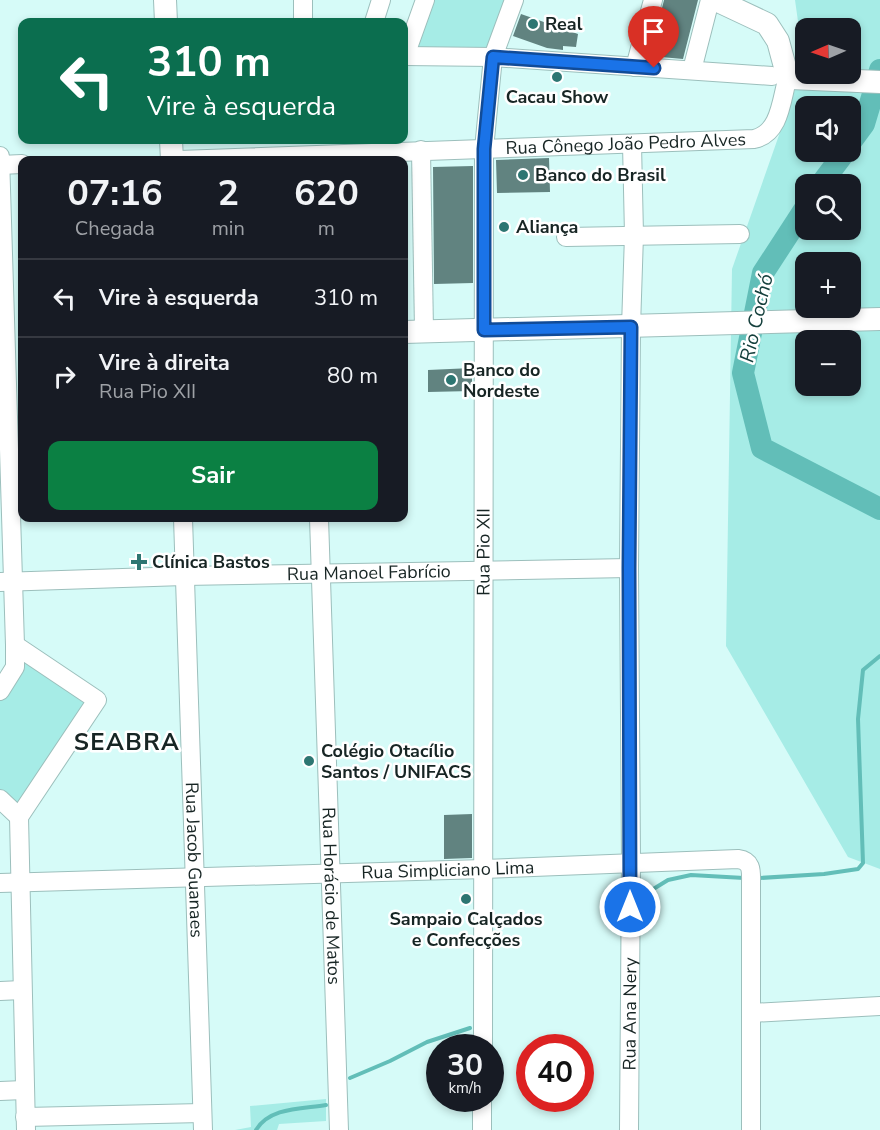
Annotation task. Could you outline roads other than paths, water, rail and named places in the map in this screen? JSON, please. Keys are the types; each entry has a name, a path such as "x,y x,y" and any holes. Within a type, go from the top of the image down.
{"main road":[{"path":"165,0 166,18"},
{"path":"716,0 767,24 778,41 788,77 880,82"},
{"path":"414,332 880,320"}],"street":[{"path":"303,0 303,18"},
{"path":"375,18 381,0"},
{"path":"408,45 425,0"},
{"name":"Rua Pio XII","path":"483,1034 484,149 493,57 514,0"},
{"path":"635,67 653,0"},
{"path":"692,70 710,0"},
{"path":"408,56 493,57 788,77"},
{"name":"Rua Cônego João Pedro Alves","path":"262,156 307,152 484,149 762,137 774,124 788,77"},
{"name":"Rua Ana Nery","path":"629,1130 631,862 629,568 634,235 632,144"},
{"path":"414,332 421,150"},
{"path":"0,156 9,344 6,582 15,645 15,666 0,691"},
{"path":"0,165 18,164"},
{"path":"566,237 740,234"},
{"name":"Rua Jacob Guanaes","path":"183,522 202,1122"},
{"name":"Rua Horácio de Matos","path":"319,522 339,1130"},
{"name":"Rua Manoel Fabrício","path":"6,582 184,576 629,568"},
{"path":"15,645 97,700 18,817 25,1124 202,1122"},
{"path":"0,800 18,817"},
{"name":"Rua Simpliciano Lima","path":"0,883 745,860 751,866 751,1013"},
{"path":"0,991 22,990"},
{"path":"751,1130 751,1013 880,1006"},
{"path":"0,1091 24,1090"},
{"path":"482,1112 482,1130"}],"waterway":[{"name":"Rio Cochó","path":"861,128 880,70"},
{"name":"Rio Cochó","path":"828,174 838,162"},
{"name":"Rio Cochó","path":"795,224 763,273 743,373 762,448 880,509"},
{"path":"760,878 824,874 858,869 863,863 858,719 863,670 880,656"},
{"path":"642,896 668,880 691,875 744,878"},
{"path":"350,1078 427,1042 470,1028"},
{"path":"256,1130 262,1122 278,1113 326,1105"}],"place":[{"name":"Real","path":"533,24"},
{"name":"Cacau Show","path":"557,77"},
{"name":"Banco do Brasil","path":"523,175"},
{"name":"Aliança","path":"504,227"},
{"name":"Banco do Nordeste","path":"451,380"},
{"name":"Clínica Bastos","path":"139,562"},
{"name":"Colégio Otacílio Santos / UNIFACS","path":"309,761"},
{"name":"Sampaio Calçados e Confecções","path":"466,899"}],"district":[{"name":"SEABRA","path":"127,742"}]}
